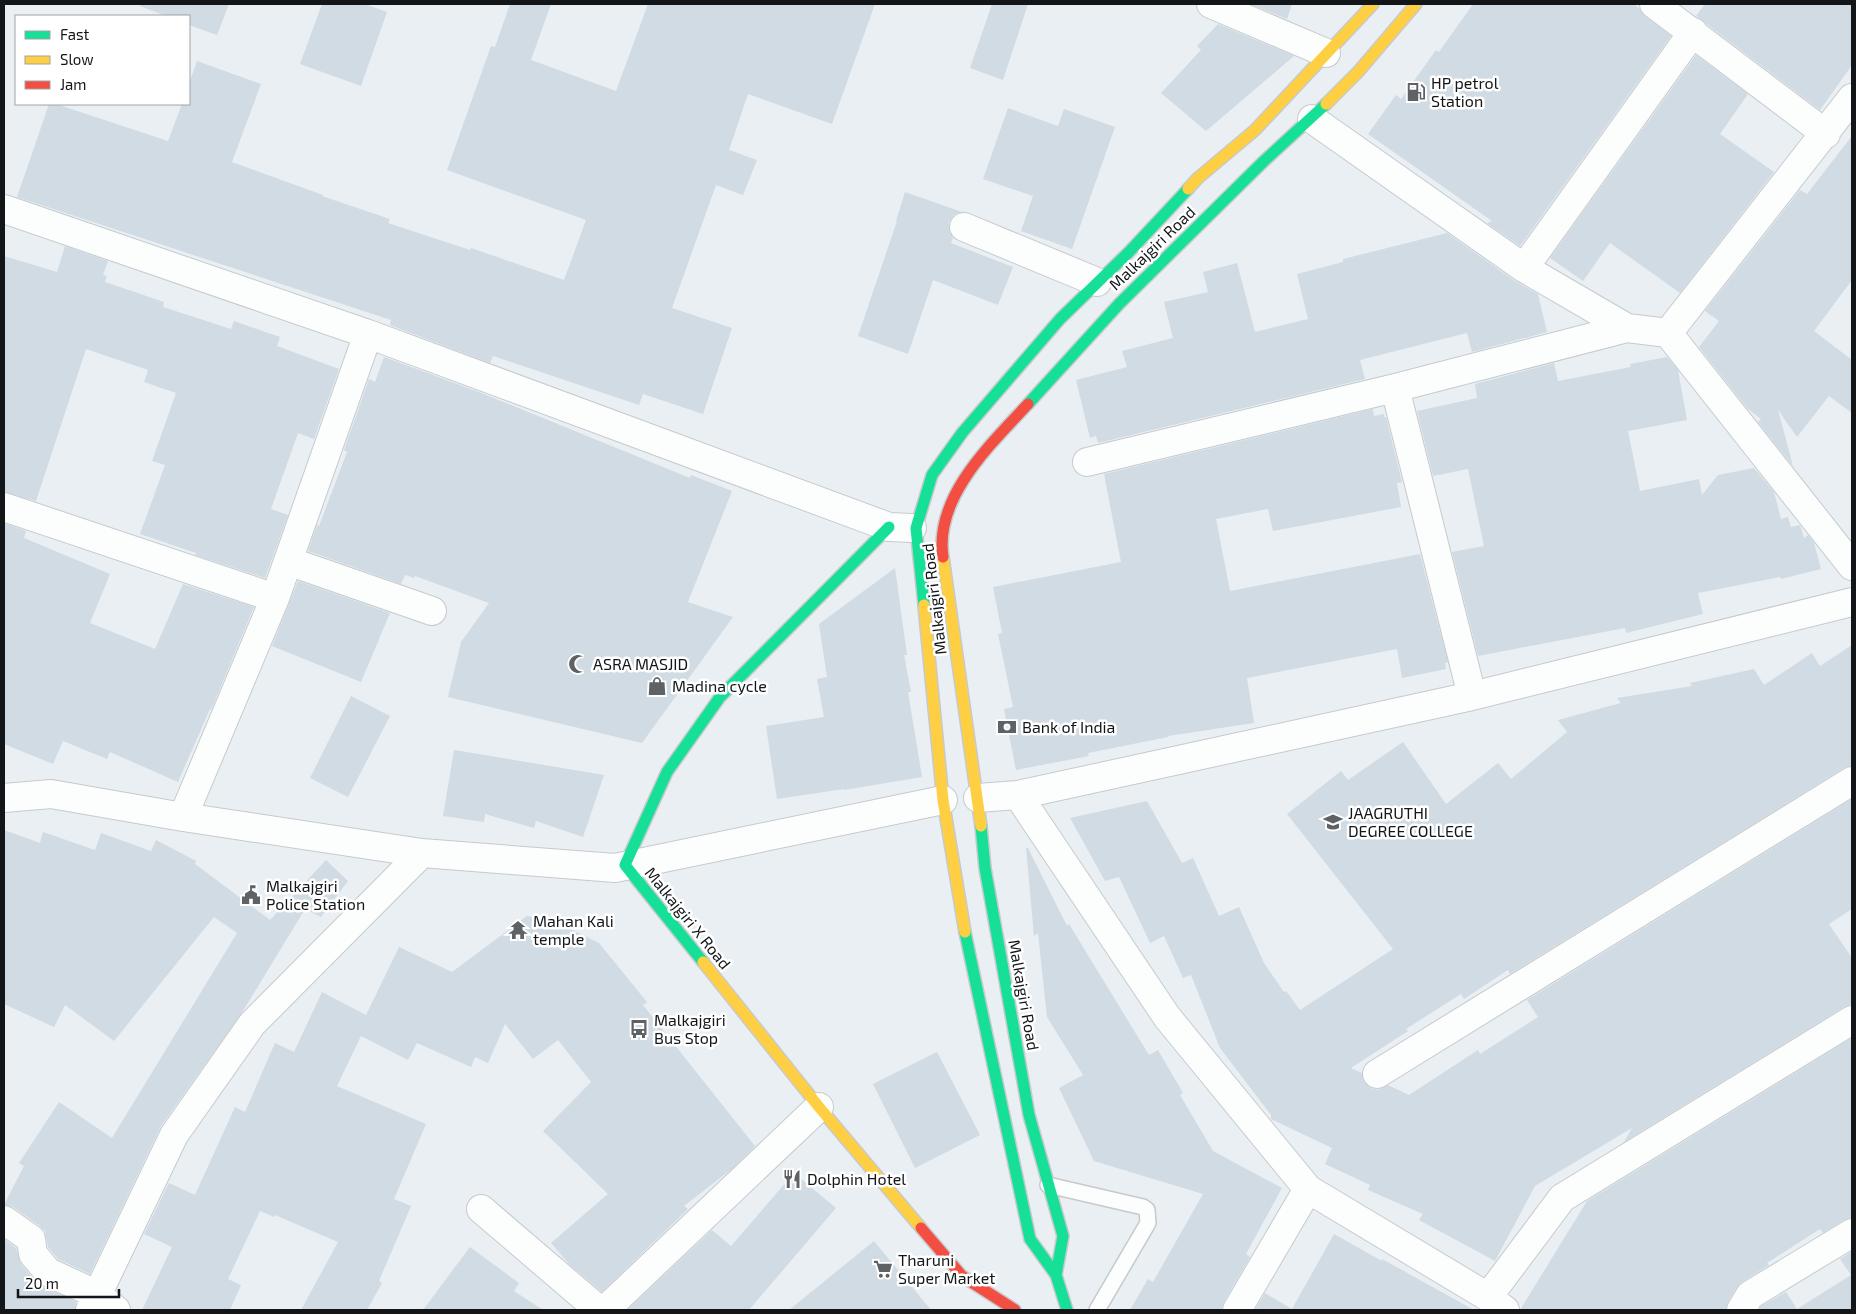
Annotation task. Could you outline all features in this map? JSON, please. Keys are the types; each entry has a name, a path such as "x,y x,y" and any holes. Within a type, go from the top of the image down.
{"main road":[{"name":"Malkajgiri Road","path":"1067,1310 1056,1275 1030,1239 962,920 943,800 929,528 932,475 962,433 1060,319 1129,252 1198,178 1255,130 1373,4"},
{"name":"Malkajgiri Road","path":"929,528 958,491 970,470 1001,433 1119,304 1264,161 1312,119 1358,72 1416,4"},
{"name":"Malkajgiri X Road","path":"889,527 720,697 667,772 625,865 819,1107 962,1276 1015,1310"},
{"name":"Malkajgiri Road","path":"929,528 942,552 978,798 985,868 1029,1115 1063,1236 1056,1275"}],"street":[{"path":"1211,4 1326,53"},
{"path":"1654,4 1826,134"},
{"path":"1524,268 1692,32"},
{"path":"1668,333 1826,134 1852,98"},
{"path":"1312,119 1524,268 1627,328"},
{"path":"4,209 368,334 889,527 929,528"},
{"path":"964,226 1097,282"},
{"path":"1087,462 1395,388 1627,328 1668,333 1852,566"},
{"path":"183,817 275,598 368,334"},
{"path":"1395,388 1472,696"},
{"path":"4,507 275,598"},
{"path":"288,562 432,611"},
{"path":"978,798 1018,795 1472,696 1852,602"},
{"path":"1377,1074 1852,781"},
{"path":"4,798 51,794 183,817 422,853 615,868 943,800"},
{"path":"1018,795 1167,1017 1308,1189 1496,1304 1562,1198 1852,1020"},
{"path":"4,1220 32,1239 33,1254 48,1272 101,1305 174,1135 252,1024 422,853"},
{"path":"605,1310 819,1107"},
{"path":"1237,1310 1308,1189"},
{"path":"481,1209 599,1310"},
{"path":"1742,1310 1750,1295 1852,1233"}],"lane":[{"path":"1048,1184 1143,1207 1147,1210 1148,1223 1097,1310"}],"building":[{"path":"140,4 229,4 217,35 190,25 190,15 163,15 140,6"},
{"path":"322,4 365,4 387,12 361,86 300,64"},
{"path":"510,4 551,4 531,60 616,91 648,4 875,4 832,124 748,94 729,150 757,160 743,195 716,185 672,308 732,328 703,414 643,394 639,405 493,356 490,363 390,325 391,320 17,197 49,105 59,105 168,141 182,105 190,105 190,81 197,61 261,84 232,162 390,219 388,223 470,250 471,248 564,280 586,220 447,170 491,46 495,47"},
{"path":"992,4 1028,4 1003,80 970,68"},
{"path":"1250,4 1292,4 1287,19"},
{"path":"1473,4 1634,4 1645,16 1671,36 1520,246 1487,223 1492,221 1368,134 1396,95 1401,99 1436,50 1439,52"},
{"path":"1705,4 1852,4 1852,65 1820,110 1696,16"},
{"path":"1218,24 1294,56 1206,131 1161,93 1201,50 1197,46"},
{"path":"1696,55 1748,94 1720,134 1774,172 1680,293 1610,243 1583,281 1550,258"},
{"path":"1008,108 1058,126 1064,109 1115,127 1072,249 1021,231 1033,196 983,179"},
{"path":"1852,136 1852,280 1814,331 1852,360 1852,413 1829,396 1797,437 1778,410 1793,466 1758,422 1761,419 1748,409 1699,347 1719,321 1705,311 1800,190 1807,194"},
{"path":"905,192 962,212 954,215 949,222 949,230 953,238 951,243 1013,267 998,305 933,280 908,354 858,336"},
{"path":"1447,233 1515,281 1538,294 1547,332 1472,352 1467,333 1360,360 1365,379 1098,443 1096,436 1090,438 1076,380 1127,367 1122,351 1173,338 1164,302 1208,292 1203,272 1237,263 1255,332 1308,319 1297,274 1343,262 1343,259"},
{"path":"65,246 108,261 103,275 107,276 105,282 164,302 163,307 231,329 234,321 280,337 277,346 339,369 314,439 298,433 271,509 288,515 265,578 195,555 196,553 140,534 165,465 152,461 176,393 144,382 148,370 86,349 36,501 4,492 4,256 57,272"},
{"path":"384,357 479,392 690,478 691,475 732,491 688,602 733,617 642,743 448,697 461,642 489,603 415,576 414,578 405,575 401,584 308,551 347,452 344,450 369,379 375,382"},
{"path":"1667,357 1678,370 1687,420 1628,431 1640,491 1699,479 1702,495 1718,475 1754,468 1774,492 1781,519 1788,517 1791,527 1800,525 1804,538 1808,535 1814,543 1821,569 1781,579 1780,577 1698,593 1703,614 1626,633 1625,628 1478,656 1452,552 1484,546 1468,469 1433,476 1417,411 1477,398 1475,384 1554,363 1558,381 1631,367 1630,364"},
{"path":"1373,409 1374,416 1384,414 1384,417 1386,417 1402,482 1397,483 1401,507 1273,531 1268,509 1216,519 1230,591 1420,554 1448,662 1445,663 1446,669 1402,678 1397,649 1247,678 1254,723 1168,736 1088,753 1089,756 1016,770 1004,709 1013,707 998,634 1002,633 993,587 1121,562 1104,474"},
{"path":"4,523 26,531 24,538 110,574 90,623 155,649 183,584 254,607 211,710 178,782 110,752 107,759 63,741 53,764 4,744"},
{"path":"895,568 907,655 904,655 911,692 908,692 922,777 777,799 766,726 824,717 817,679 827,677 819,624"},
{"path":"298,581 390,613 361,682 272,646"},
{"path":"1852,645 1852,765 1844,768 1510,974 1508,970 1464,999 1461,994 1406,1029 1408,1031 1351,1068 1362,1073 1364,1082 1370,1088 1378,1090 1388,1085 1409,1095 1478,1050 1480,1054 1538,1017 1527,1000 1852,799 1852,909 1829,924 1852,958 1852,1004 1844,1007 1624,1142 1632,1128 1535,1186 1495,1261 1419,1220 1423,1214 1368,1190 1370,1185 1325,1164 1332,1148 1271,1119 1271,1115 1220,1048 1191,975 1183,978 1164,936 1150,943 1119,877 1105,881 1070,818 1147,801 1182,863 1193,858 1219,916 1239,907 1264,963 1284,992 1286,991 1300,1010 1393,949 1287,814 1341,771 1348,780 1403,742 1446,804 1498,763 1511,779 1567,732 1558,720 1621,703 1617,698 1692,686 1690,683 1754,669 1764,685 1812,653 1820,666"},
{"path":"351,696 390,716 348,797 310,778"},
{"path":"454,750 604,775 583,837 536,821 534,828 485,814 484,822 443,816"},
{"path":"4,830 40,843 43,832 95,850 101,833 151,851 156,840 196,861 195,864 270,920 326,860 348,881 321,917 305,909 243,1011 161,1126 90,1274 58,1259 48,1247 45,1231 40,1226 13,1207 4,1205 24,1166 19,1163 59,1102 112,1138 237,933 214,917 114,1041 65,1005 54,1027 4,1004"},
{"path":"1026,848 1028,848 1067,926 1069,924 1149,1055 1158,1050 1183,1093 1180,1095 1213,1151 1282,1188 1246,1254 1250,1257 1221,1310 1130,1310 1148,1279 1153,1282 1203,1194 1094,1161 1059,1088 1083,1075 1047,1017 1038,933 1034,936"},
{"path":"527,916 559,923 599,943 647,1002 643,1005 755,1146 733,1168 684,1206 688,1209 602,1292 570,1265 551,1243 608,1194 543,1131 591,1082 558,1040 533,1059 505,1024 488,1063 475,1057 471,1067 417,1043 408,1060 361,1036 337,1086 426,1124 394,1199 411,1206 379,1281 382,1283 367,1310 301,1310 338,1242 275,1215 274,1217 260,1211 228,1279 241,1285 230,1310 142,1310 172,1247 144,1234 169,1183 195,1195 235,1107 245,1112 275,1043 294,1052 322,992 366,1015 399,947 452,972"},
{"path":"1852,1038 1852,1217 1823,1233 1820,1229 1767,1263 1769,1265 1737,1287 1725,1310 1520,1310 1587,1201"},
{"path":"937,1052 980,1135 915,1168 873,1084"},
{"path":"794,1173 836,1208 749,1310 627,1310 712,1230 731,1246"},
{"path":"1334,1234 1474,1310 1255,1310 1265,1293 1292,1309"},
{"path":"4,1239 16,1248 21,1264 36,1282 76,1302 75,1310 4,1310"},
{"path":"874,1241 931,1310 789,1310"},
{"path":"470,1247 519,1283 514,1291 543,1310 423,1310"},
{"path":"1852,1251 1852,1310 1759,1310 1761,1306 1786,1292 1797,1309 1851,1275 1840,1259"}],"traffic: fast":[{"path":"1028,404 1119,304 1264,161 1326,104"},
{"path":"924,605 916,528 932,475 962,433 1060,319 1129,252 1188,189"},
{"path":"703,962 625,865 667,772 720,697 889,527"},
{"path":"981,826 985,868 1029,1115 1063,1236 1056,1275"},
{"path":"965,932 1030,1239 1056,1275 1067,1310"}],"traffic: slow":[{"path":"1188,189 1198,178 1255,130 1373,4"},
{"path":"1326,104 1358,72 1416,4"},
{"path":"943,557 981,826"},
{"path":"924,605 943,800 965,932"},
{"path":"703,962 819,1107 921,1228"}],"traffic: jam":[{"path":"943,557 943,535 947,513 956,493 982,454 1028,404"},
{"path":"921,1228 962,1276 1015,1310"}],"place":[{"name":"HP petrol Station","path":"1416,92"},
{"name":"ASRA MASJID","path":"578,664"},
{"name":"Madina cycle","path":"657,686"},
{"name":"Bank of India","path":"1007,727"},
{"name":"JAAGRUTHI DEGREE COLLEGE","path":"1333,822"},
{"name":"Malkajgiri Police Station","path":"251,895"},
{"name":"Mahan Kali temple","path":"518,930"},
{"name":"Malkajgiri Bus Stop","path":"639,1029"},
{"name":"Dolphin Hotel","path":"792,1179"},
{"name":"Tharuni Super Market","path":"883,1269"}]}
